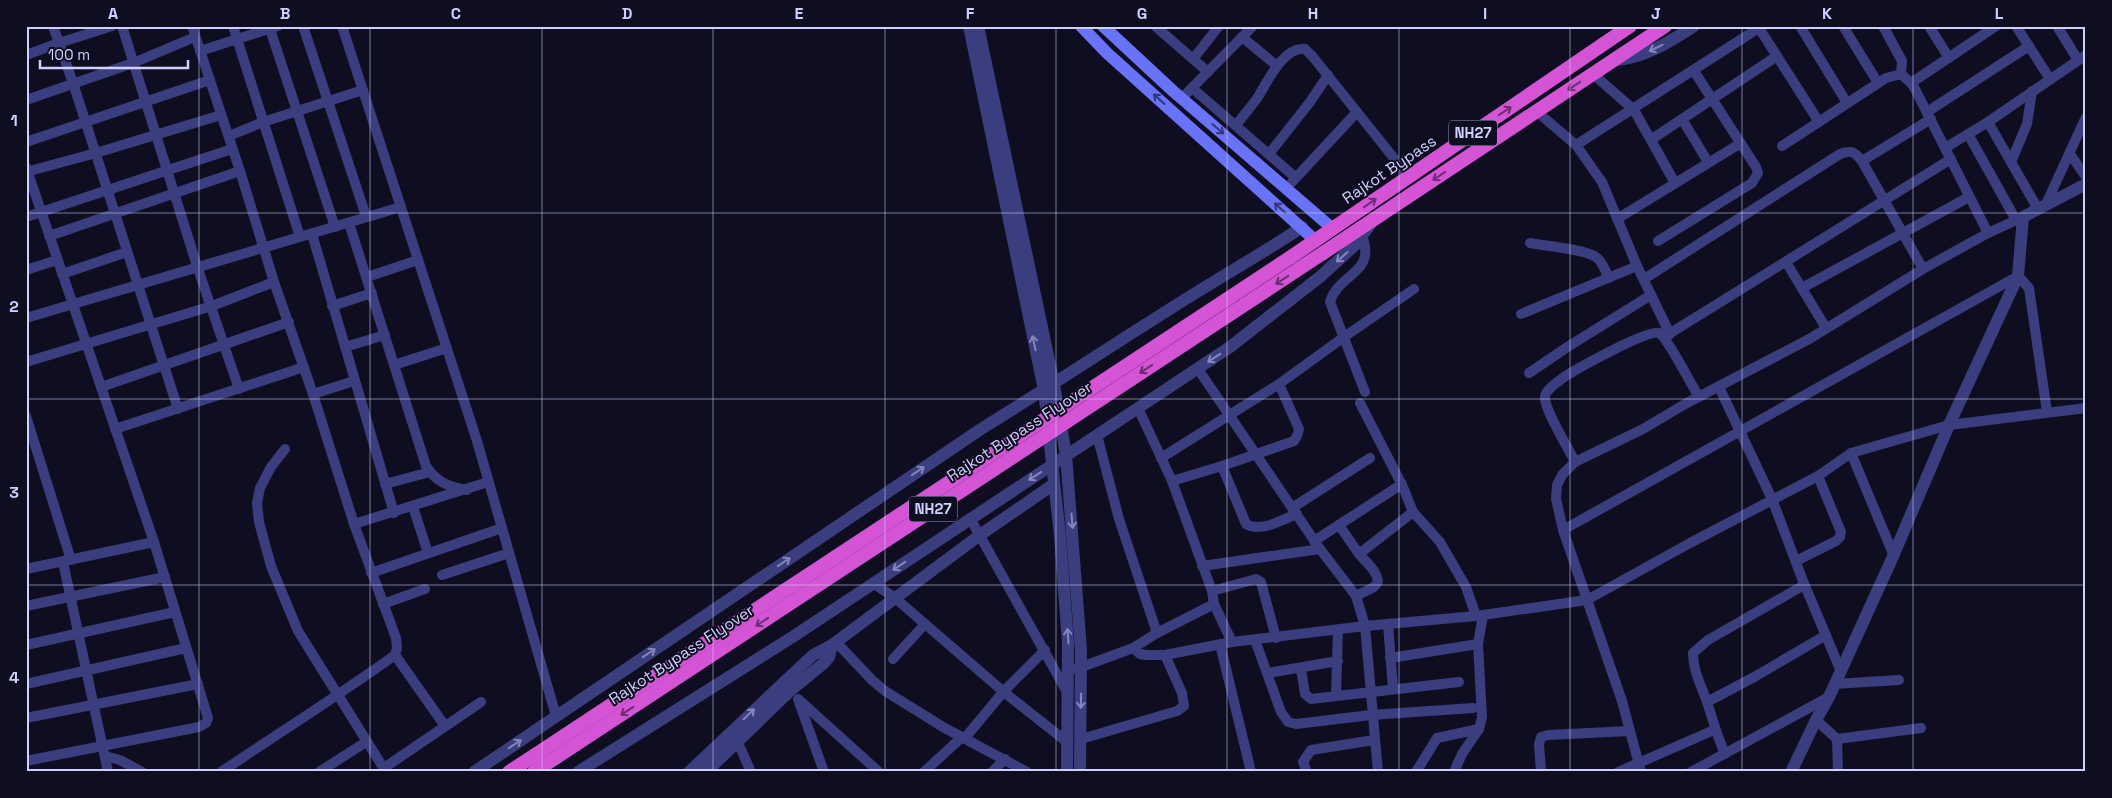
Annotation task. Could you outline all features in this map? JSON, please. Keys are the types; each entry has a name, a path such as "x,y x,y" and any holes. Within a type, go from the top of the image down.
{"highway":[{"name":"Rajkot Bypass","path":"1316,241 1630,26"},
{"name":"NH27","path":"1615,60 1665,26"},
{"name":"Rajkot Bypass","path":"1373,220 1615,60"},
{"name":"Rajkot Bypass Flyover","path":"509,772 537,764 1373,220"},
{"name":"Rajkot Bypass Flyover","path":"537,764 1316,241"}],"main road":[{"path":"1081,26 1114,59 1316,241"},
{"path":"1103,26 1182,98 1333,229"}],"street":[{"path":"53,26 86,121 178,408"},
{"path":"26,56 59,42 112,26"},
{"path":"122,26 174,194 239,389"},
{"path":"192,26 274,282 314,394 370,573 396,638 397,648 395,655 339,696 303,717 221,772"},
{"path":"232,26 300,237"},
{"path":"303,26 366,216"},
{"path":"342,26 447,348 502,528 556,716"},
{"path":"969,26 1049,387 1066,455 1081,667 1080,772"},
{"path":"978,26 1049,387 1052,465 1060,536 1068,672 1067,772"},
{"path":"1155,26 1208,72"},
{"path":"1193,59 1220,26"},
{"path":"1182,98 1253,26"},
{"path":"1615,60 1638,56 1657,48 1694,26"},
{"path":"1800,26 1848,103"},
{"path":"1843,26 1878,84"},
{"path":"1928,26 1949,58"},
{"path":"1911,83 1996,26"},
{"path":"1945,148 1988,122 2082,58 2057,26"},
{"path":"200,52 272,27 334,227"},
{"path":"1576,146 1761,27 1819,122"},
{"path":"1885,27 1902,61 1901,74"},
{"path":"2017,27 2050,79"},
{"path":"26,100 133,63 195,37"},
{"path":"1242,37 1277,66"},
{"path":"1862,160 2029,46"},
{"path":"1236,125 1257,98 1277,66 1293,51 1305,49 1409,177"},
{"path":"1652,140 1777,56"},
{"path":"1658,240 1752,183 1758,173 1741,143 1694,71"},
{"path":"1593,74 1634,110 1676,183"},
{"path":"1782,146 1886,78 1901,74"},
{"path":"1901,74 1911,83 1929,115 1988,232"},
{"path":"1269,154 1310,102 1328,75"},
{"path":"26,142 210,80"},
{"path":"1192,88 1295,177"},
{"path":"228,136 263,122 363,90"},
{"path":"2011,162 2027,124 2032,91"},
{"path":"1287,188 1295,177 1357,112"},
{"path":"1536,112 1576,146 1602,182 1636,266 1644,279 1667,335 1699,397"},
{"path":"26,761 103,744 199,727 206,723 208,718 154,542 40,213 27,170 96,153 221,115"},
{"path":"2042,206 2070,154 2086,117"},
{"path":"1682,119 1708,162"},
{"path":"1988,122 2011,162 2042,206"},
{"path":"1791,772 1829,697 1840,669 1894,556 1949,425 2018,276 2020,218 1968,134"},
{"path":"1617,219 1741,143"},
{"path":"26,217 232,149"},
{"path":"1644,279 1849,150 1855,152 1862,160 1923,269"},
{"path":"2070,154 2086,177"},
{"path":"1575,462 1547,408 1545,398 1548,390 1561,379 1643,335 1653,332 1667,335 1951,159"},
{"path":"49,236 116,215 240,171"},
{"path":"1640,768 1622,700 1563,530 1556,499 1556,485 1562,475 1575,462 1642,429 1826,328 1988,232 2020,218 2086,184"},
{"path":"1802,288 1970,197"},
{"path":"26,318 401,207"},
{"path":"578,772 794,636 1230,347 1321,276 1362,236 1373,220"},
{"path":"349,223 426,466 438,481 448,486 467,490"},
{"path":"474,772 981,428 1191,296 1271,249 1302,227"},
{"path":"312,234 394,513"},
{"path":"1362,236 1366,247 1366,258 1362,266 1332,296 1330,302 1365,392"},
{"path":"1530,243 1588,253 1601,262 1609,278"},
{"path":"62,274 128,252"},
{"path":"26,270 57,260"},
{"path":"367,277 418,260"},
{"path":"1786,262 1826,328"},
{"path":"1520,314 1636,266"},
{"path":"2018,276 2029,288 2047,412"},
{"path":"1563,530 2018,276"},
{"path":"26,362 212,306 274,282"},
{"path":"1162,458 1279,384 1414,289"},
{"path":"332,306 372,293"},
{"path":"1529,372 1651,295"},
{"path":"101,387 289,322"},
{"path":"345,347 385,335"},
{"path":"394,365 447,348"},
{"path":"115,429 304,367"},
{"path":"1198,369 1317,545 1356,596 1364,626 1371,715 1378,772"},
{"path":"314,394 354,381"},
{"path":"1172,481 1287,444 1298,436 1299,429 1279,384"},
{"path":"1719,387 1772,499 1804,585 1840,669"},
{"path":"1360,403 1402,484 1413,512 1440,542 1483,615 1478,644 1482,717 1479,730 1462,754 1454,772"},
{"path":"1138,408 1172,481 1212,591 1214,604 1232,642"},
{"path":"1133,648 1140,654 1165,655 1232,642 1364,626 1483,615 1588,600 1772,499 1818,476 1851,452 1949,425 2086,408"},
{"path":"26,416 67,561 70,596 108,772"},
{"path":"1097,435 1119,519 1157,633"},
{"path":"285,449 271,467 260,488 257,503 259,522 271,566 298,631 385,770 481,702"},
{"path":"1851,452 1894,556"},
{"path":"1222,466 1246,524 1253,528 1262,528 1295,511 1370,458"},
{"path":"385,484 430,472"},
{"path":"1796,561 1840,537 1842,532 1818,476"},
{"path":"354,524 488,482"},
{"path":"688,772 735,736 826,660 834,643 980,535 1054,484"},
{"path":"1202,566 1317,545 1339,525 1402,484"},
{"path":"413,507 428,553"},
{"path":"1359,554 1413,512"},
{"path":"970,518 1069,695"},
{"path":"1339,525 1359,554 1378,576 1378,582 1374,587 1356,596"},
{"path":"370,573 502,528"},
{"path":"26,569 154,542"},
{"path":"442,575 509,553"},
{"path":"26,606 164,577"},
{"path":"1212,591 1256,578 1261,582 1276,638"},
{"path":"873,583 894,598 1067,742"},
{"path":"1725,754 1714,730 1707,702 1693,667 1693,653 1708,640 1804,585"},
{"path":"382,604 425,589"},
{"path":"1068,672 1133,648 1157,633 1214,604"},
{"path":"26,644 175,612"},
{"path":"893,659 925,624"},
{"path":"1388,624 1392,690"},
{"path":"1336,695 1338,630"},
{"path":"1707,702 1826,636"},
{"path":"1255,640 1281,712 1288,722 1296,724 1371,715 1473,708"},
{"path":"834,643 885,691 1027,772"},
{"path":"1220,644 1251,772"},
{"path":"1390,658 1478,644"},
{"path":"26,684 186,648"},
{"path":"924,772 964,737 1004,691 1045,650"},
{"path":"395,655 445,726"},
{"path":"1081,739 1178,711 1184,706 1182,693 1165,655"},
{"path":"1268,674 1338,661"},
{"path":"1301,669 1303,689 1308,698 1459,682"},
{"path":"1834,684 1899,680"},
{"path":"26,718 198,684"},
{"path":"791,690 824,772"},
{"path":"791,690 879,772"},
{"path":"1691,772 1829,697"},
{"path":"1816,720 1837,739 1838,772"},
{"path":"1837,739 1921,728"},
{"path":"1416,772 1437,738 1479,730"},
{"path":"1618,772 1640,768 1714,730"},
{"path":"1541,772 1539,744 1541,737 1548,734 1630,731"},
{"path":"706,772 735,736"},
{"path":"735,736 751,772"},
{"path":"1307,772 1302,762 1311,750 1374,740"},
{"path":"319,772 366,742"},
{"path":"105,756 120,760 142,772"},
{"path":"992,772 1005,759"}]}
